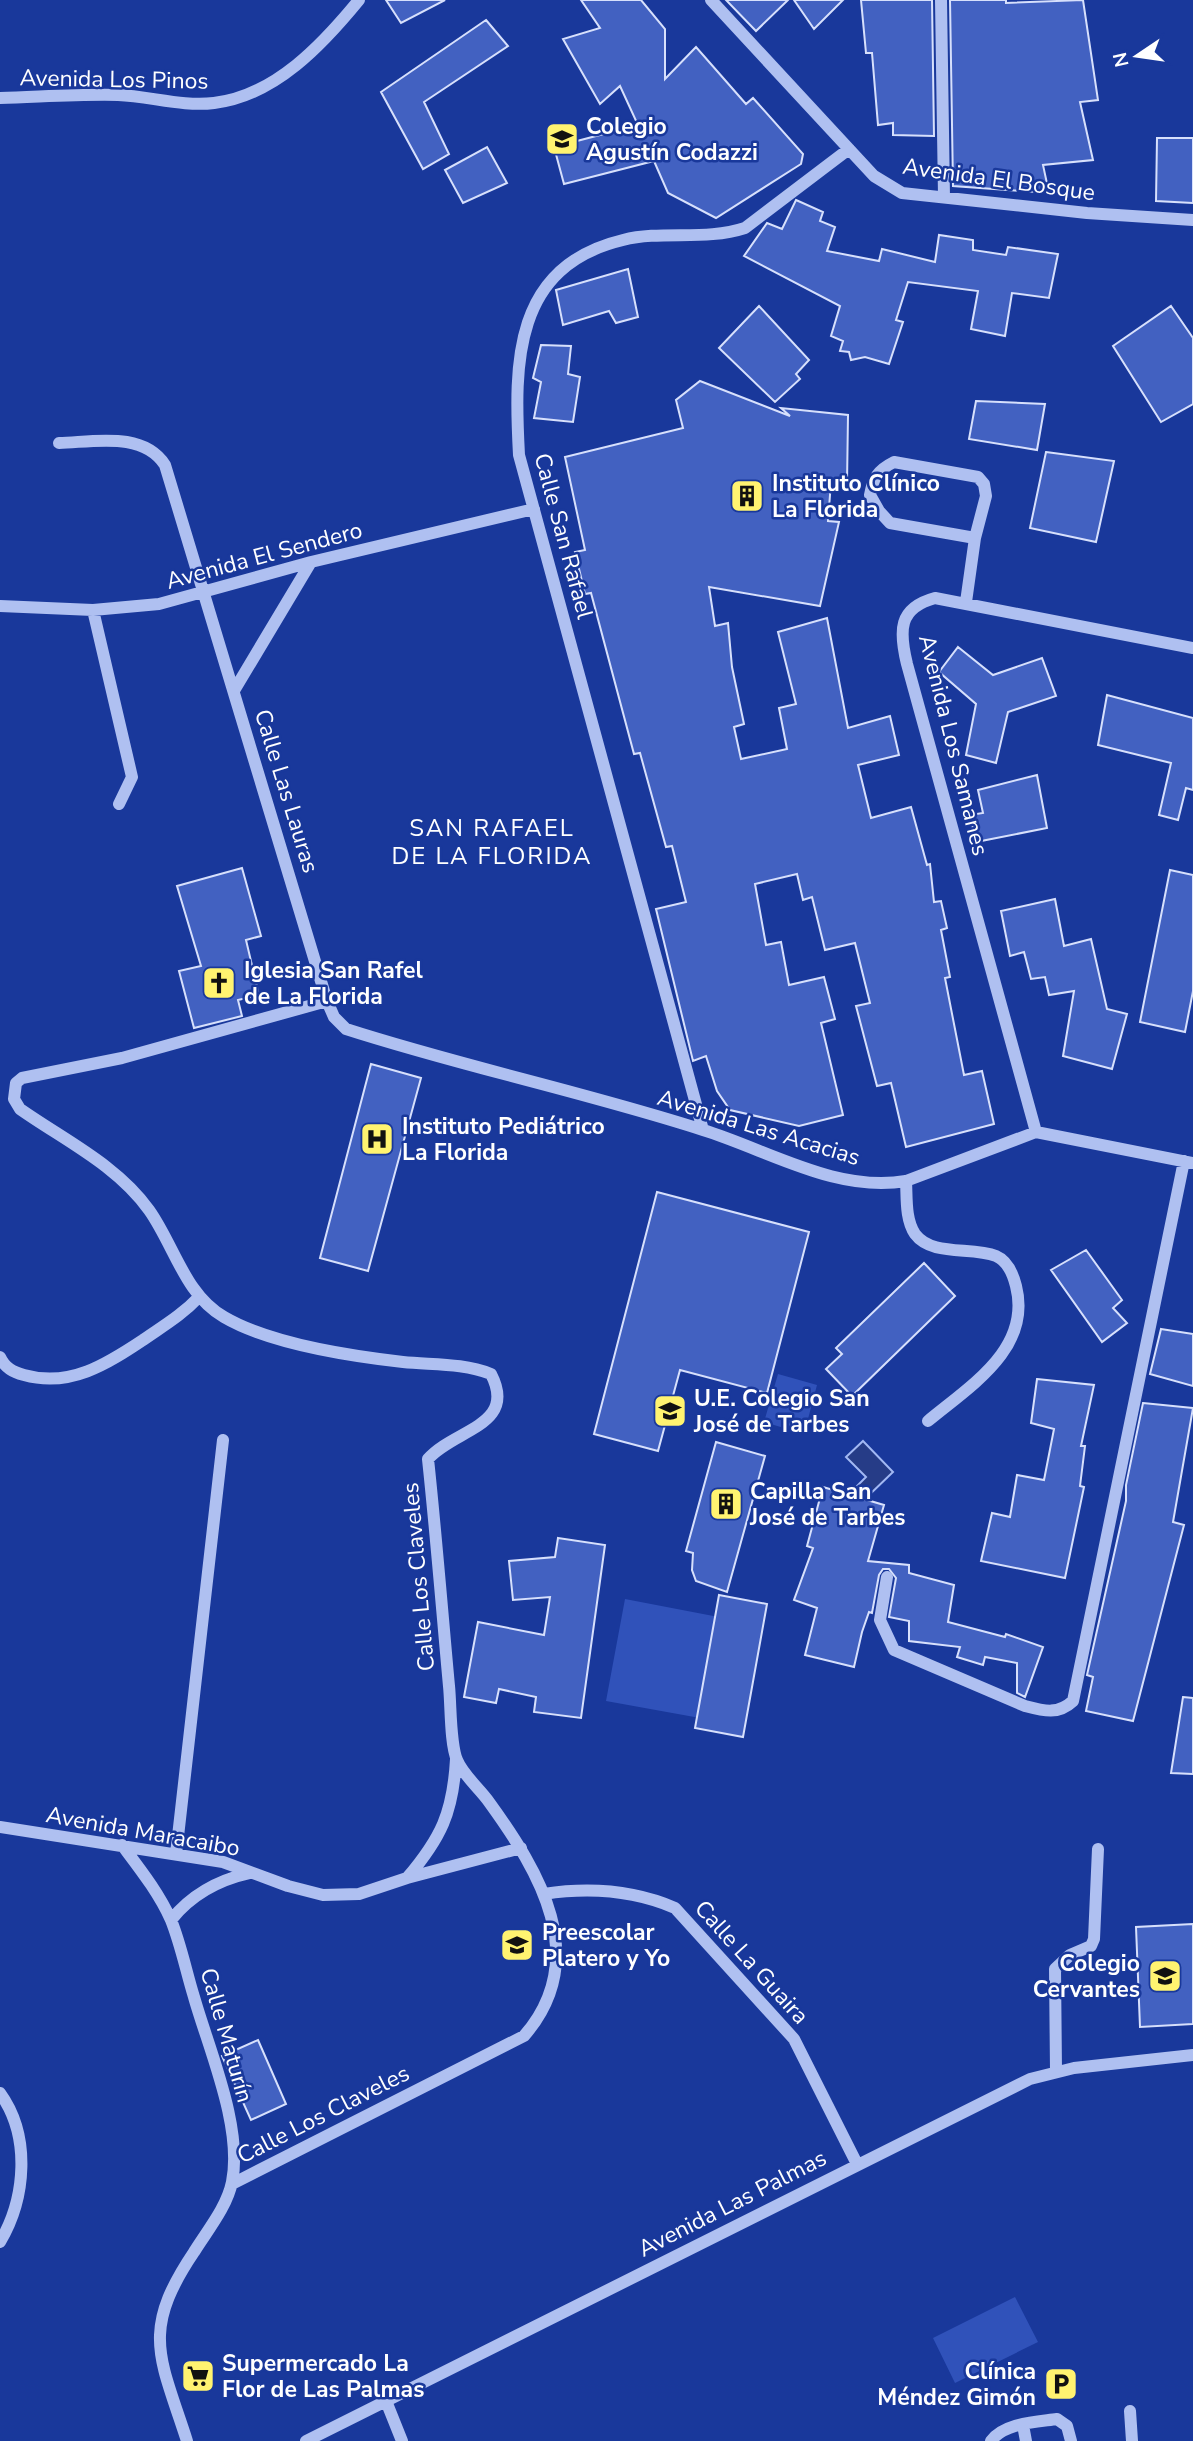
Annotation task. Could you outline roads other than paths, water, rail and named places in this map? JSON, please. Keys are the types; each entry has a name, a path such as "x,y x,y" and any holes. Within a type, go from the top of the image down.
{"street":[{"name":"Avenida Los Pinos","path":"0,98 119,95 214,103 252,92 289,70 324,43 359,0"},
{"name":"Avenida El Bosque","path":"711,0 849,149 888,186 902,192 1087,213 1193,220"},
{"path":"941,0 944,197"},
{"name":"Calle San Rafael","path":"703,1130 519,455 516,387 518,357 539,296 558,274 589,252 624,239 724,235 745,228 849,149"},
{"name":"Calle Las Lauras","path":"58,443 123,442 144,445 157,454 165,465 202,594 235,689 327,1001"},
{"path":"966,602 975,538 986,496 984,484 978,477 894,462 882,467 873,479 870,495 879,512 890,523 975,538"},
{"name":"Avenida El Sendero","path":"0,606 93,610 159,604 311,562 534,509"},
{"path":"235,689 311,562"},
{"name":"Avenida Los Samanes","path":"1036,1132 902,640 905,617 917,602 935,597 1193,648"},
{"path":"93,610 132,777 119,804"},
{"path":"0,1091 14,1091 22,1077 122,1058 327,1001"},
{"name":"Avenida Las Acacias","path":"327,1001 334,1017 346,1029 703,1130 844,1180 888,1184 906,1181 1036,1132"},
{"name":"Calle Los Claveles","path":"14,1091 20,1110 114,1172 148,1209 198,1297 224,1317 273,1336 324,1350 475,1367 491,1374 498,1387 499,1401 493,1416 439,1447 428,1459 456,1759 521,1849 551,1911 558,1952 550,1997 539,2019 524,2036 232,2183"},
{"path":"887,1577 880,1620 894,1650 1025,1706 1054,1711 1063,1710 1073,1701 1189,1162 1036,1132"},
{"path":"906,1181 908,1215 915,1234 929,1245 997,1256 1010,1267 1017,1288 1013,1338 1000,1359 928,1421"},
{"path":"0,1357 12,1371 39,1379 87,1373 120,1357 168,1324 198,1297"},
{"path":"176,1854 223,1440"},
{"path":"407,1878 434,1847 444,1824 455,1791 456,1759"},
{"name":"Avenida Maracaibo","path":"0,1828 223,1862 323,1895 359,1894 407,1878 521,1849"},
{"name":"Calle Maturín","path":"122,1845 153,1887 171,1920 214,2060 233,2153 232,2183 215,2220 166,2302 159,2329 160,2356 187,2441"},
{"path":"1056,2071 1055,1969 1070,1955 1091,1946 1094,1939 1098,1849"},
{"path":"171,1920 182,1906 206,1889 250,1872"},
{"name":"Calle La Guaira","path":"544,1894 579,1889 617,1892 650,1897 676,1908 794,2039 858,2164"},
{"name":"Avenida Las Palmas","path":"306,2441 1030,2079 1056,2071 1193,2055"},
{"path":"0,2093 8,2105 19,2138 22,2171 19,2200 0,2242"},
{"path":"386,2401 402,2441"},
{"path":"1130,2411 1132,2441"},
{"path":"991,2441 996,2434 1023,2425 1057,2419 1067,2426 1072,2441"},
{"path":"1023,2425 1026,2441"}],"place":[{"name":"Colegio Agustín Codazzi","path":"562,139"},
{"name":"Instituto Clínico La Florida","path":"747,496"},
{"name":"Iglesia San Rafel de La Florida","path":"219,983"},
{"name":"Instituto Pediátrico La Florida","path":"377,1139"},
{"name":"U.E. Colegio San José de Tarbes","path":"670,1411"},
{"name":"Capilla San José de Tarbes","path":"726,1504"},
{"name":"Preescolar Platero y Yo","path":"517,1945"},
{"name":"Colegio Cervantes","path":"1165,1976"},
{"name":"Supermercado La Flor de Las Palmas","path":"198,2376"},
{"name":"Clínica Méndez Gimón","path":"1061,2384"}],"district":[{"name":"SAN RAFAEL DE LA FLORIDA","path":"492,842"}]}
